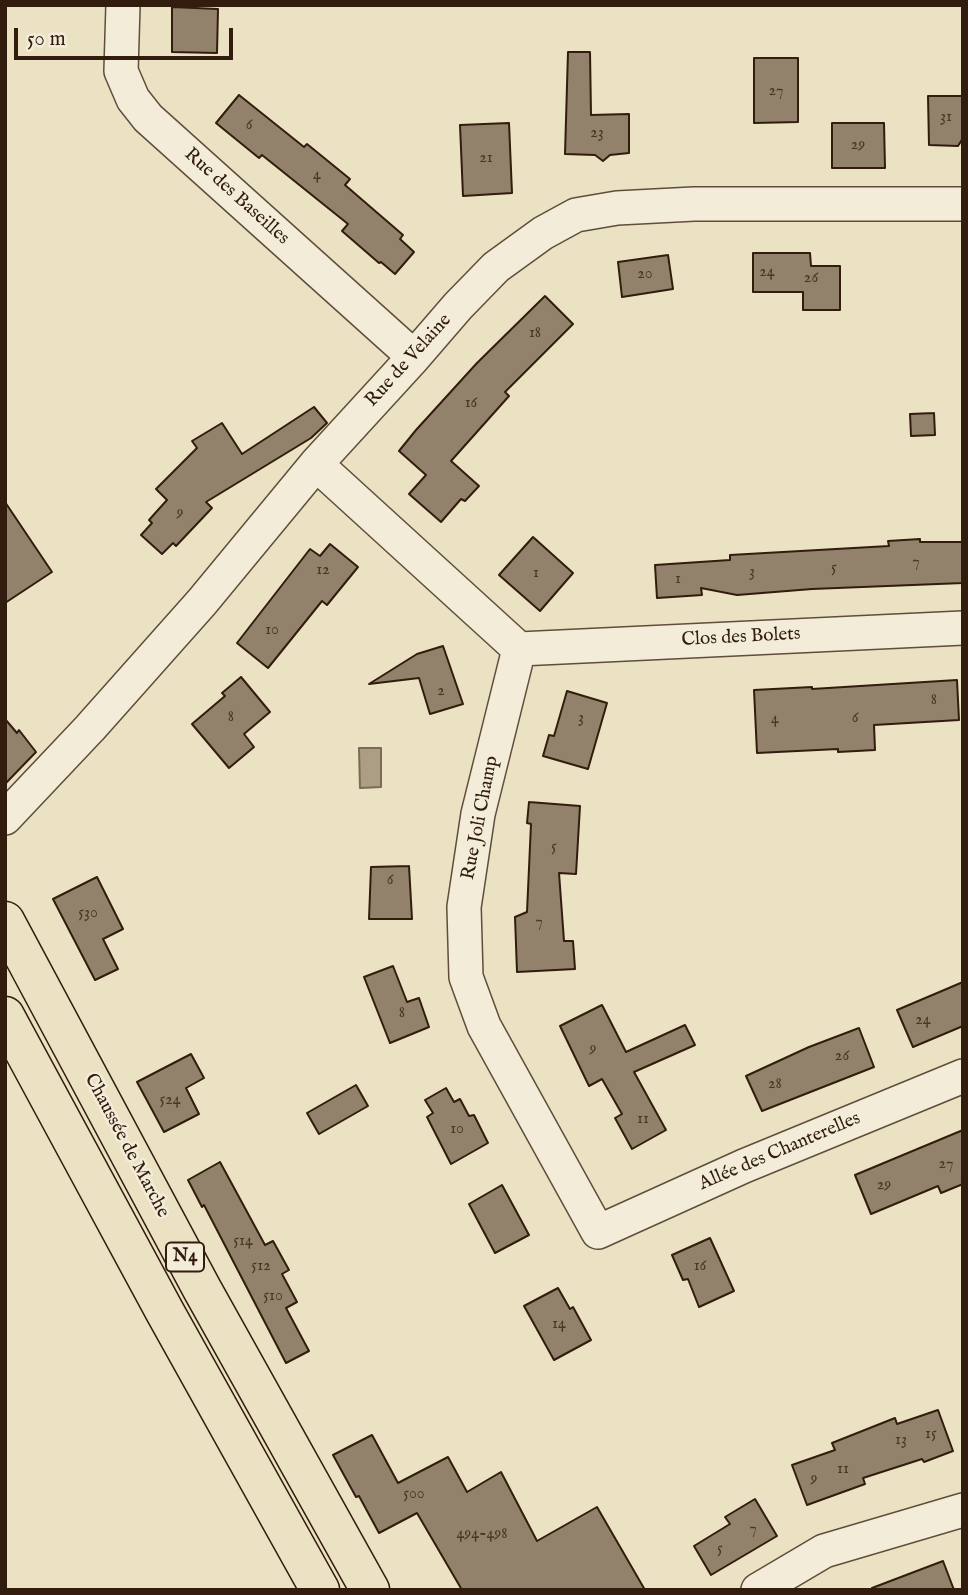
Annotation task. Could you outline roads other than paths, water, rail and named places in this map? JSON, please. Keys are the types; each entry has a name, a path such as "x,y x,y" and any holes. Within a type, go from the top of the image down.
{"main road":[{"name":"Chaussée de Marche","path":"5,921 202,1289 370,1590"},
{"name":"N4","path":"5,1016 164,1312 320,1590"}],"street":[{"name":"Rue des Baseilles","path":"123,5 121,71 133,99 148,118 414,357"},
{"name":"Rue de Velaine","path":"5,818 185,621 316,464 458,306 496,267 542,233 576,215 617,208 694,204 963,204"},
{"path":"316,464 519,649"},
{"name":"Clos des Bolets","path":"519,649 963,628"},
{"name":"Rue Joli Champ","path":"519,649 478,814 464,907 466,976 484,1026 598,1232"},
{"name":"Allée des Chanterelles","path":"598,1232 744,1166 963,1076"},
{"path":"758,1590 824,1551 963,1510"}]}
